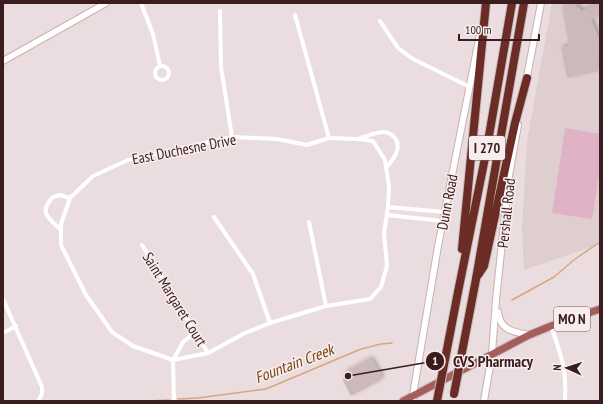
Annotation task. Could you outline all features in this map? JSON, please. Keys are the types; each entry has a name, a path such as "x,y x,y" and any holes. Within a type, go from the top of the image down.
{"highway":[{"path":"458,292 486,3"},
{"name":"I 270","path":"437,401 486,153 512,3"},
{"name":"I 270","path":"453,397 476,279 524,3"},
{"path":"476,279 484,266 515,123 527,78"}],"main road":[{"name":"MO N","path":"412,398 529,335 600,309"},
{"path":"403,401 412,398"}],"street":[{"path":"3,61 106,3"},
{"path":"141,3 153,34 160,66"},
{"name":"Dunn Road","path":"412,398 444,212 486,3"},
{"name":"Pershall Road","path":"484,401 492,354 496,300 510,176 541,3"},
{"path":"220,11 221,67 232,137"},
{"path":"295,15 328,138"},
{"path":"380,21 398,48 413,59 470,87"},
{"path":"358,139 386,132 393,135 397,141 398,148 394,159 386,168"},
{"name":"East Duchesne Drive","path":"70,198 93,176 128,160 232,137 307,144 328,138 358,139"},
{"path":"61,230 45,212 46,207 53,197 60,195 70,198 61,224 61,230 61,245 86,295 112,332 133,346 173,360 208,353 245,333 270,322 326,306 370,299 381,288 387,266 384,233 388,207 388,187 385,160 373,141 358,139"},
{"path":"388,207 444,212"},
{"path":"387,215 443,221"},
{"path":"214,217 253,274 270,322"},
{"path":"309,222 326,306"},
{"name":"Saint Margaret Court","path":"142,245 208,353"},
{"path":"3,299 39,377 42,387 42,394 38,401"},
{"path":"496,300 499,320 506,328 516,333 529,335"},
{"path":"3,334 16,326"},
{"path":"551,326 564,362 566,375 565,401"},
{"path":"174,401 173,360 183,342 196,332"}],"shaded area":[{"path":"552,3 600,3 600,244 524,270 522,229 527,141"},
{"path":"565,128 600,134 600,169 592,219 552,213"}],"building":[{"path":"576,3 577,8 579,7 581,11 600,4 600,15 591,19 599,39 598,71 567,78 561,47 569,46 562,6"},
{"path":"371,358 382,377 381,380 351,396 343,380 345,372"}],"waterway":[{"path":"512,300 554,277 575,259 600,242"},
{"name":"Fountain Creek","path":"178,399 198,398 266,389 361,349 392,343"},
{"name":"Fountain Creek","path":"147,401 169,400"}],"place":[{"name":"CVS Pharmacy","path":"348,376"}]}
